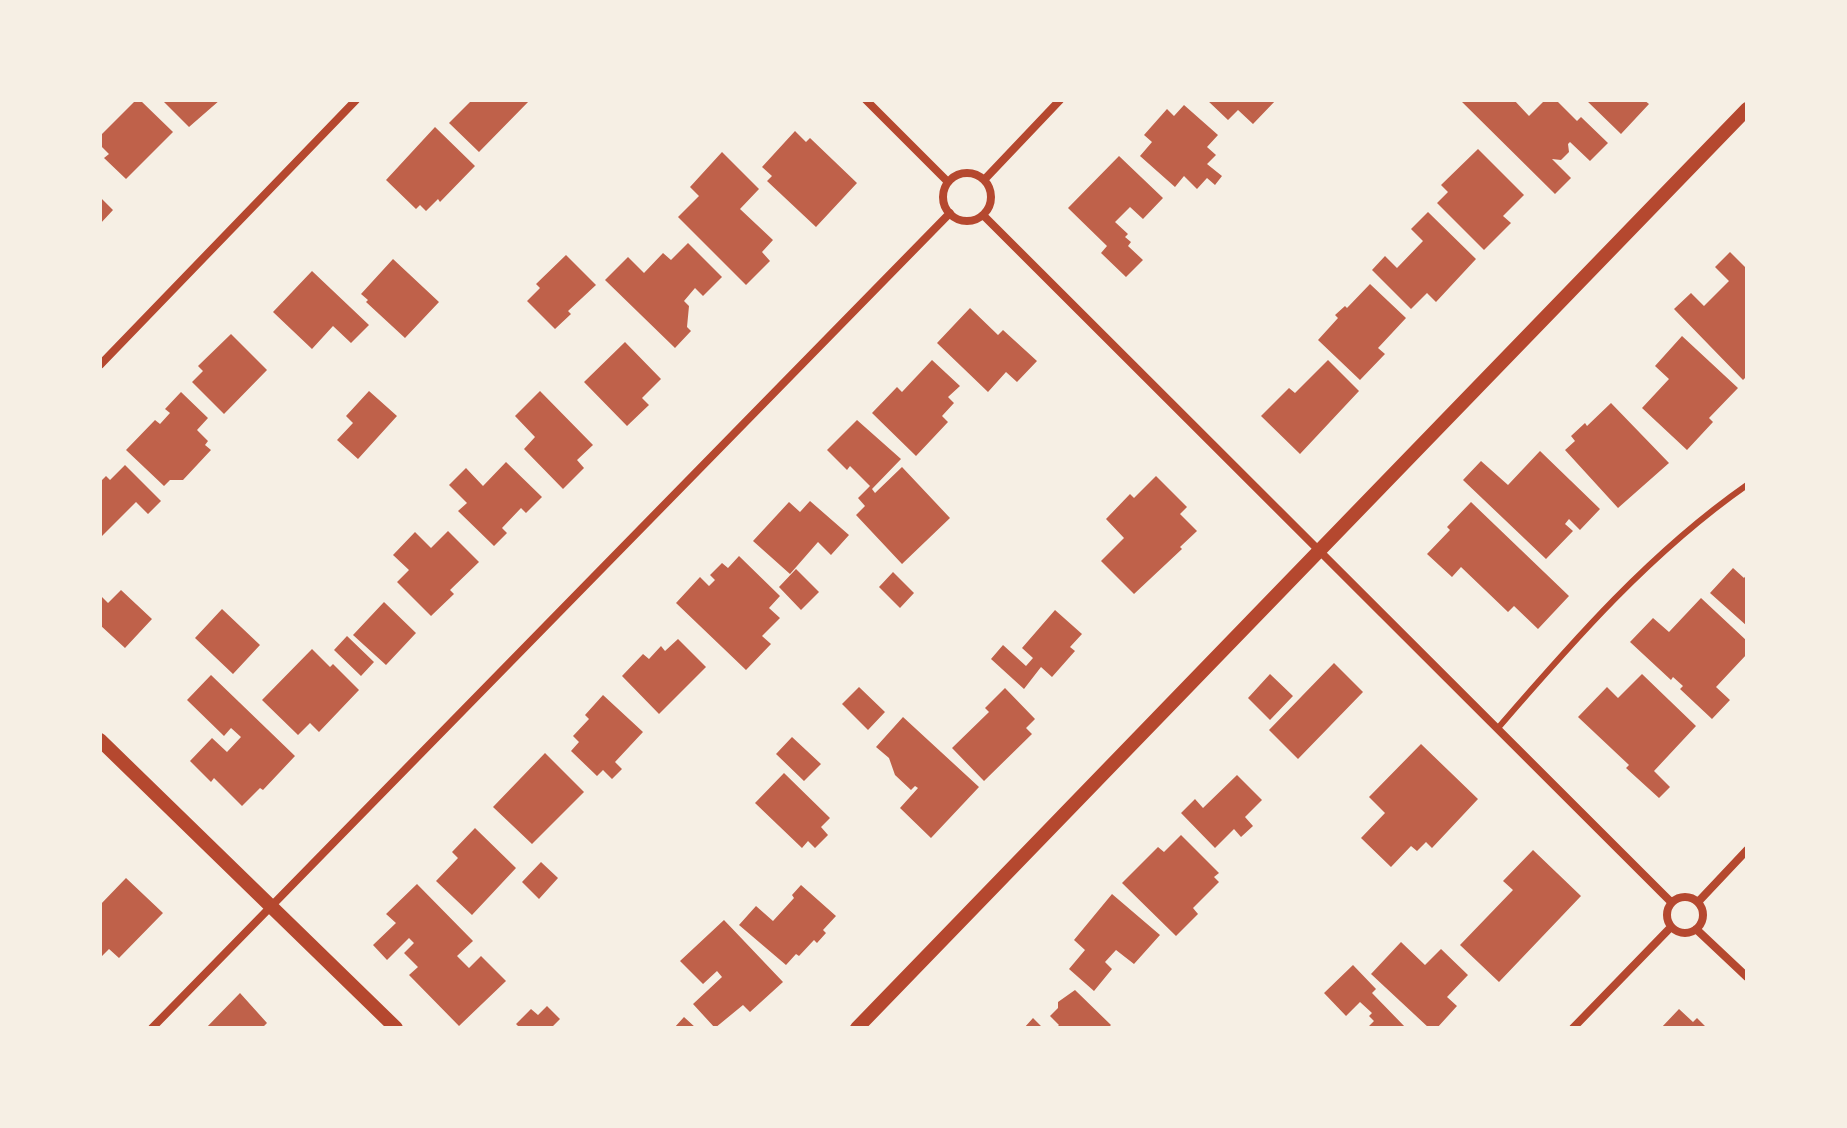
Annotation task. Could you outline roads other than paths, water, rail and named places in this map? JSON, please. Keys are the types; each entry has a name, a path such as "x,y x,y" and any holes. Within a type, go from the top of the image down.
{"street":[{"path":"100,365 356,100"},
{"path":"866,100 948,182"},
{"path":"984,180 1060,100"},
{"path":"857,1028 1747,109"},
{"path":"969,173 984,180 991,193 989,208 983,215 969,221 950,213 943,196 954,176 969,173"},
{"path":"152,1028 950,213"},
{"path":"983,215 1671,902"},
{"path":"100,740 396,1028"},
{"path":"1698,902 1747,850"},
{"path":"1685,896 1698,902 1703,916 1696,929 1687,933 1671,927 1666,915 1671,902 1685,896"},
{"path":"1573,1028 1671,927"},
{"path":"1696,929 1747,977"}],"lane":[{"path":"1498,728 1570,645 1643,569 1747,485"}]}
